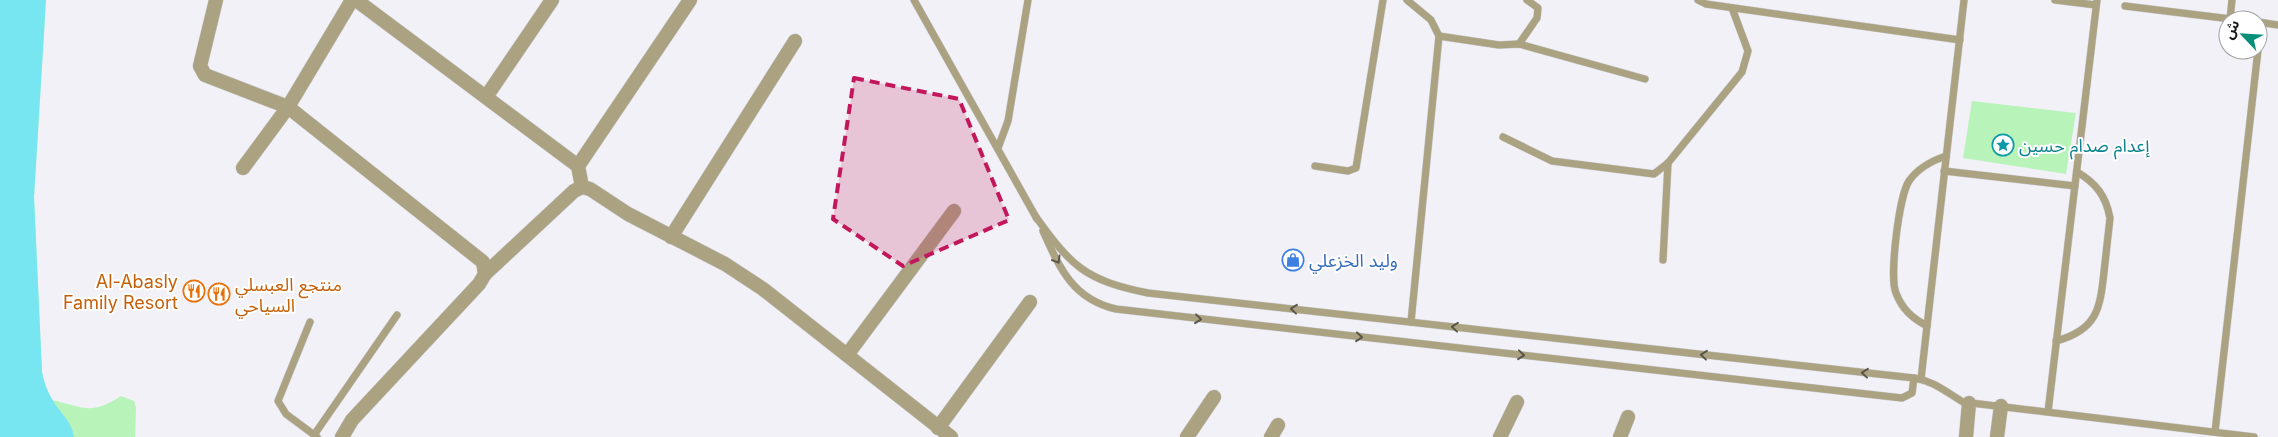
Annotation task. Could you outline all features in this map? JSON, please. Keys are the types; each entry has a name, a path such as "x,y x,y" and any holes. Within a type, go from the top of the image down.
{"street":[{"path":"216,0 200,66 205,74 288,107 483,262 485,274"},
{"path":"243,168 288,107 352,0"},
{"path":"356,0 578,166 582,187"},
{"path":"486,97 552,0"},
{"path":"578,166 690,0"},
{"path":"671,237 795,41"},
{"path":"342,437 352,420 480,284 485,274 555,208 574,191 582,187 590,189 628,214 725,264 763,289 951,437"},
{"path":"848,355 954,211"},
{"path":"938,428 1030,302"},
{"path":"1187,437 1214,397"},
{"path":"1500,437 1516,402"},
{"path":"1966,437 1969,403"},
{"path":"1997,437 2001,406"},
{"path":"1620,437 1628,417"}],"lane":[{"path":"914,0 1036,216 1055,258 1075,287 1086,298 1099,305 1116,309 1902,398 1912,392 1917,379 1927,326 1964,0"},
{"path":"998,148 1008,121 1028,0"},
{"path":"1315,166 1348,171 1356,168 1383,0"},
{"path":"1407,0 1431,20 1439,36 1411,322"},
{"path":"1518,44 1537,18 1538,8 1526,0"},
{"path":"1698,0 1706,4 1732,8 1960,40"},
{"path":"2048,412 2096,2 2055,0"},
{"path":"2125,6 2218,18"},
{"path":"1503,137 1552,161 1654,174 1668,163 1742,72 1748,51 1732,8"},
{"path":"1439,36 1499,46 1518,44 1645,79"},
{"path":"2215,432 2257,60"},
{"path":"1927,326 1916,320 1903,307 1895,292 1892,280 1903,194 1915,173 1935,160 1946,156"},
{"path":"1663,260 1668,163"},
{"path":"1944,171 2075,186"},
{"path":"2056,341 2068,338 2088,325 2100,304 2110,218 2103,196 2096,186 2077,172"},
{"path":"1036,216 1072,262 1086,272 1122,288 1148,293 1917,379 1940,386 1963,402 2254,437"},
{"path":"310,322 278,401 286,414 316,436 397,315"}],"highlighted area":[{"path":"854,78 959,99 1009,220 903,266 833,219"}],"green space":[{"path":"46,0 34,197 42,373 52,400 87,408 102,406 121,396 134,401 136,407 135,437 37,437 21,323"},
{"path":"1972,101 2076,113 2066,174 1963,158"}],"water":[{"path":"0,0 46,0 34,197 42,372 49,393 68,421 74,437 0,437"}],"place":[{"name":"إعدام صدام حسين","path":"2003,145"},
{"name":"وليد الخزعلي","path":"1293,260"},
{"name":"Al-Abasly Family Resort","path":"194,291"},
{"name":"منتجع العبسلي السياحي","path":"219,294"}]}
